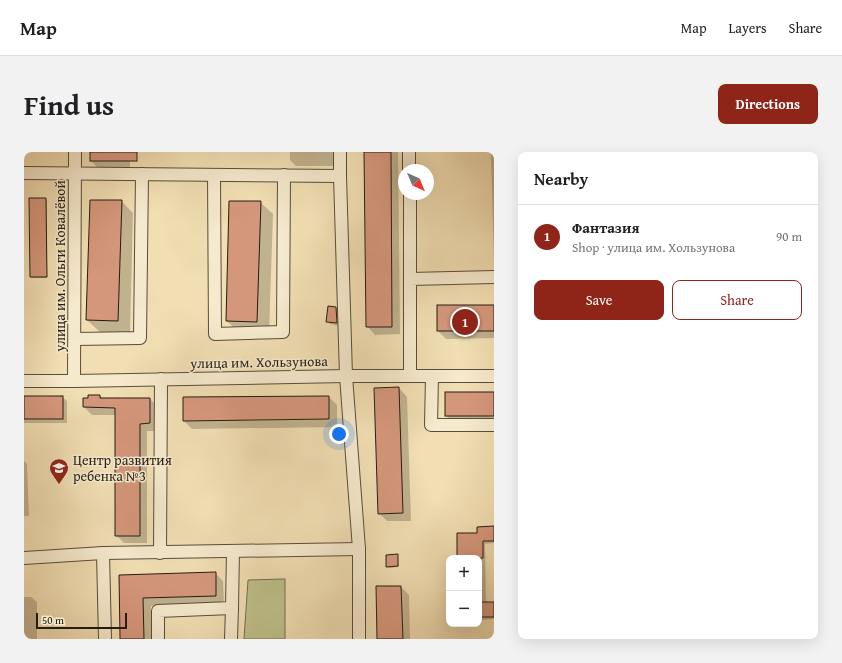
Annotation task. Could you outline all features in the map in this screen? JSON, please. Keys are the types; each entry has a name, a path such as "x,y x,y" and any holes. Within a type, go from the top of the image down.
{"street":[{"name":"улица им. Ольги Ковалёвой","path":"74,381 75,152"},
{"path":"340,152 346,376 359,550 359,639"},
{"path":"409,152 409,164"},
{"path":"24,173 340,176"},
{"path":"75,339 140,338 142,174"},
{"path":"214,175 215,334 283,332 284,175"},
{"path":"410,200 410,376"},
{"path":"410,279 494,277"},
{"name":"улица им. Хользунова","path":"24,381 346,376 494,376"},
{"path":"432,376 432,425 494,425"},
{"path":"160,552 161,379"},
{"path":"24,558 103,553 359,550"},
{"path":"231,639 233,551"},
{"path":"103,553 105,639"},
{"path":"158,639 158,611 232,608"}],"green space":[{"path":"285,579 285,639 244,639 248,580"}],"building":[{"path":"90,152 137,152 137,161 90,161"},
{"path":"364,152 391,152 392,327 366,327"},
{"path":"29,198 46,198 47,277 30,277"},
{"path":"90,200 122,200 118,321 86,320"},
{"path":"229,201 261,201 257,322 226,321"},
{"path":"437,305 494,305 494,331 437,331"},
{"path":"328,306 336,307 337,323 326,322"},
{"path":"399,387 403,513 378,514 374,388"},
{"path":"445,392 494,392 494,416 445,416"},
{"path":"88,395 100,395 100,398 150,398 150,423 140,424 140,536 115,536 115,408 83,407 83,398 88,398"},
{"path":"24,396 63,396 63,419 24,419"},
{"path":"329,396 329,419 183,421 183,397"},
{"path":"494,526 494,541 483,541 483,558 482,555 457,555 457,533 477,533 477,527"},
{"path":"398,554 398,566 386,567 386,555"},
{"path":"216,572 216,596 143,598 144,639 120,639 119,575"},
{"path":"376,586 401,586 403,639 377,639"},
{"path":"482,602 494,602 494,617 482,617"}],"place":[{"name":"Фантазия","path":"465,322"},
{"name":"Центр развития ребенка №3","path":"59,485"}]}
